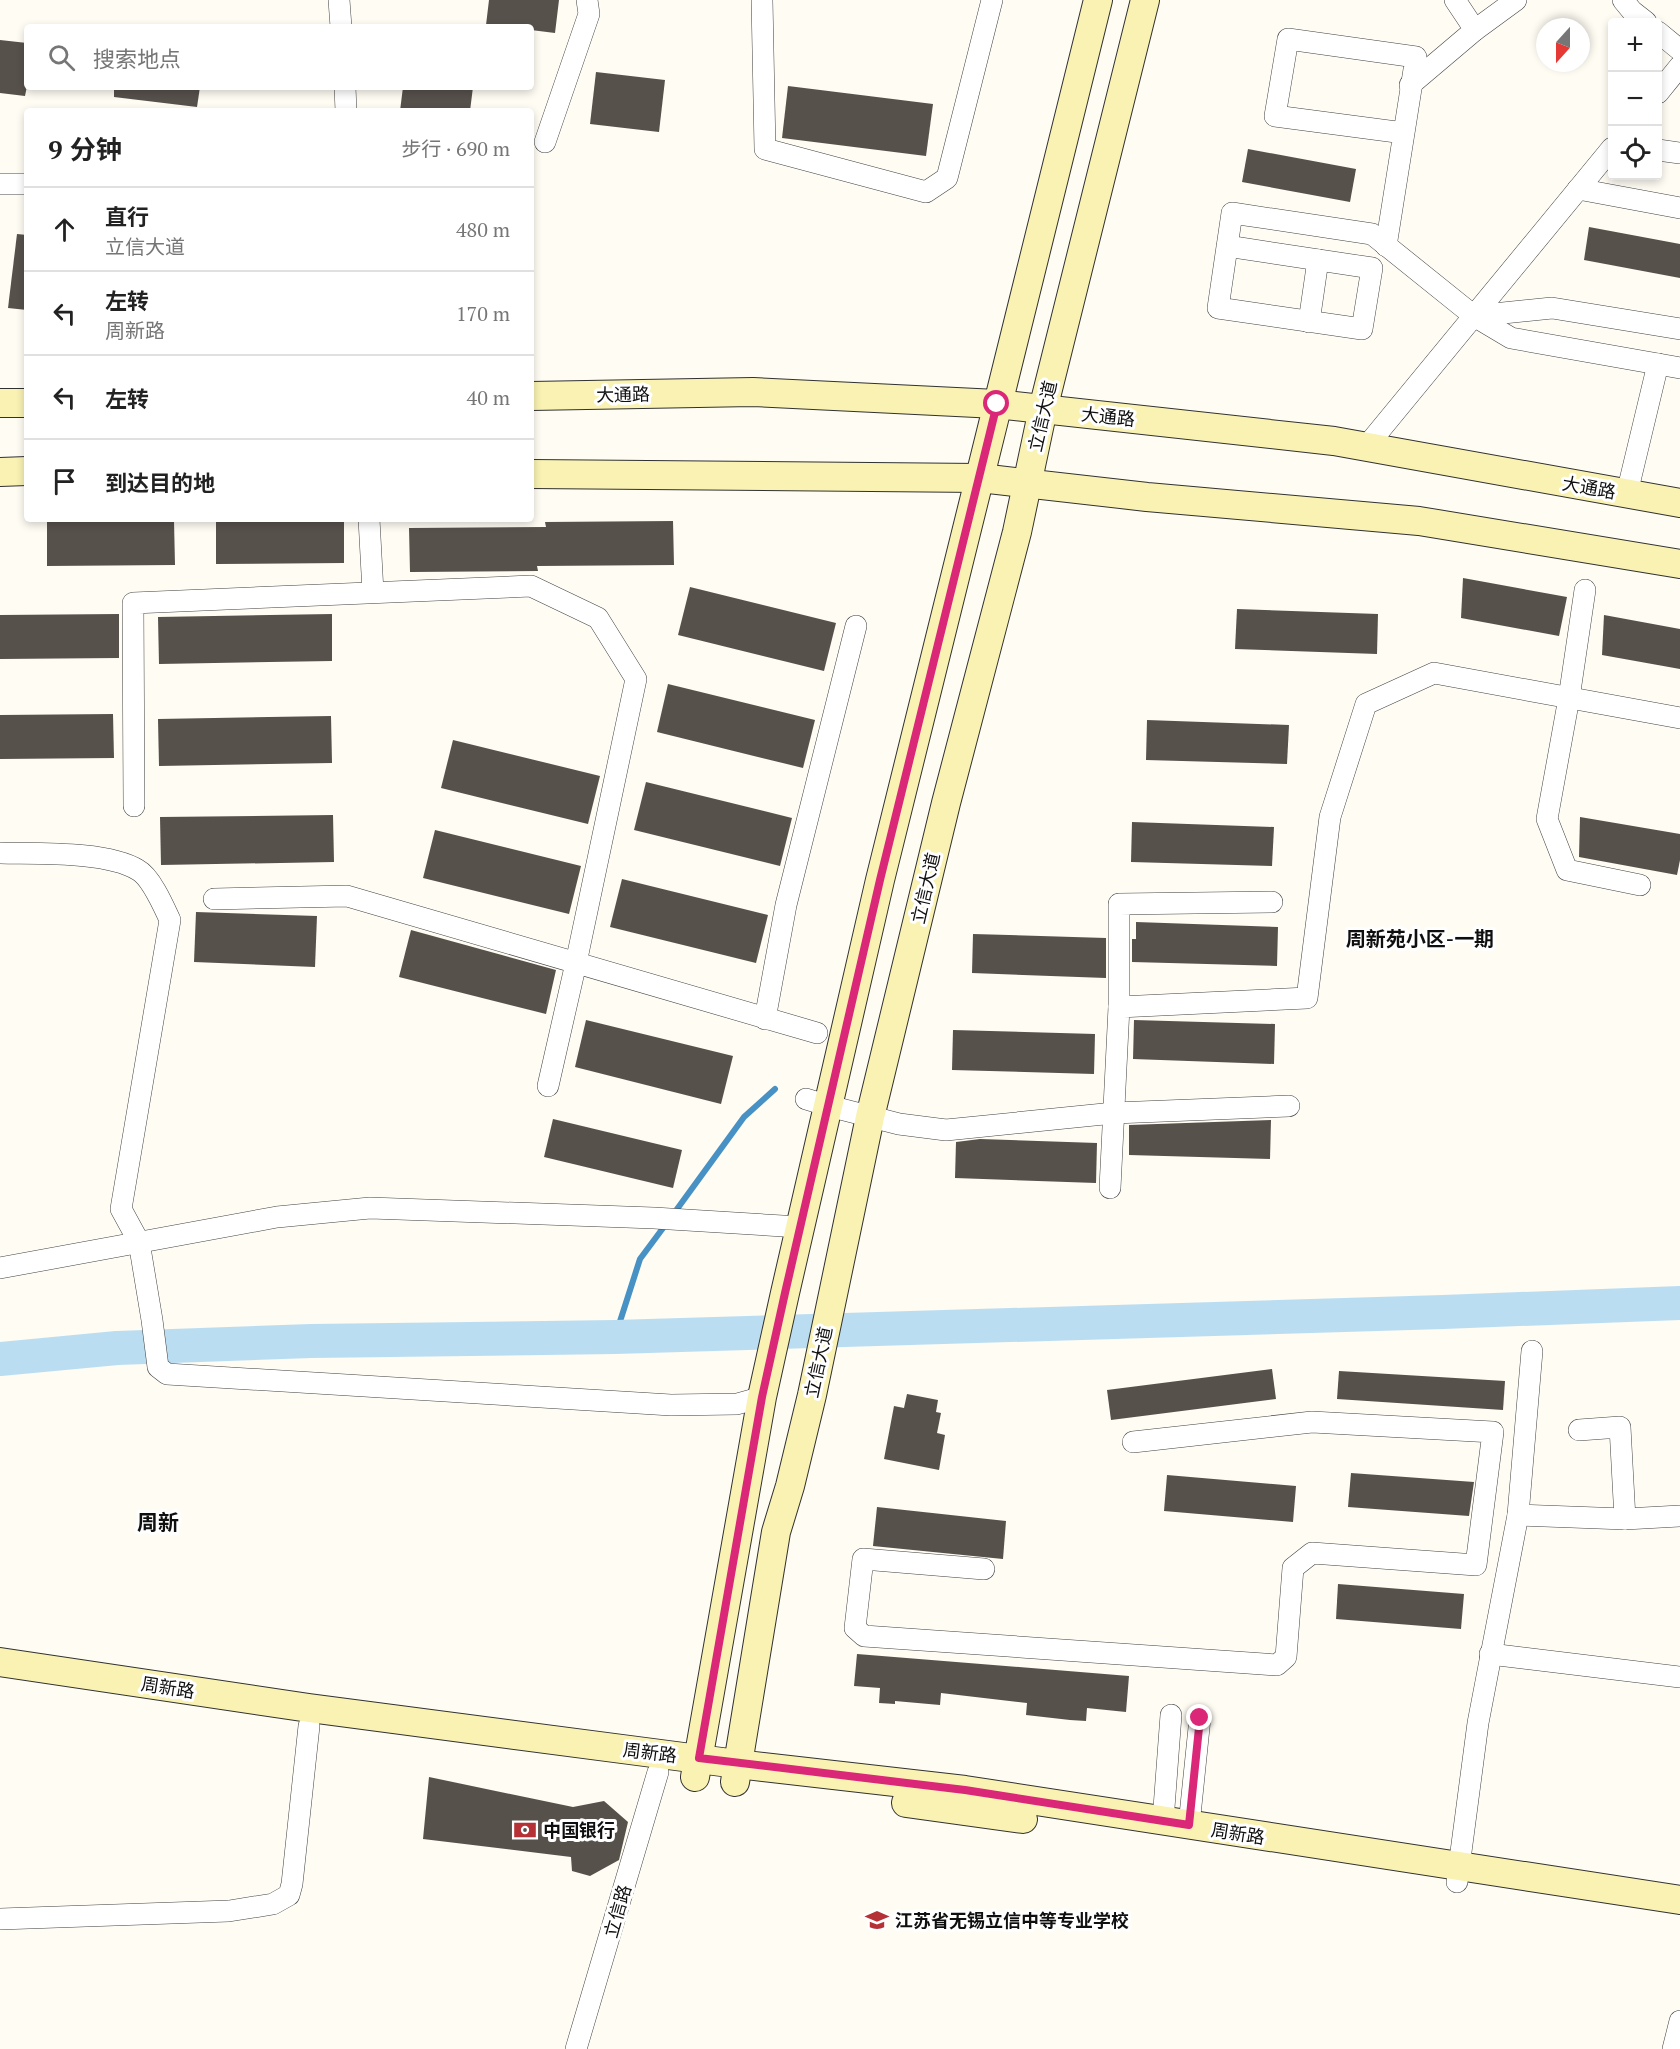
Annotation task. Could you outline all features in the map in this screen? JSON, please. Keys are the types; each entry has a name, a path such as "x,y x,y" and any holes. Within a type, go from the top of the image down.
{"street":[{"path":"339,0 341,24"},
{"path":"544,142 589,14 587,0"},
{"path":"762,0 765,149 926,192 947,178 992,0"},
{"path":"697,1768 762,1397 800,1227 817,1103 880,880 1098,0"},
{"name":"立信大道","path":"736,1773 776,1532 790,1486 812,1395 870,1117 946,803 1017,532 1043,409 1145,0"},
{"path":"1455,0 1474,30"},
{"path":"1410,85 1474,30 1516,0"},
{"path":"1623,0 1641,18"},
{"path":"1662,35 1680,50"},
{"path":"1386,246 1404,133 1410,85 1416,57 1288,39 1275,116 1404,133"},
{"path":"1662,88 1680,66"},
{"path":"345,90 346,108"},
{"path":"1662,151 1680,153"},
{"path":"1366,447 1608,153"},
{"path":"0,184 24,184"},
{"path":"1578,189 1680,207"},
{"path":"1227,246 1372,268 1362,329 1218,308 1227,246 1232,213 1372,234 1474,316 1511,338 1680,368"},
{"path":"1309,322 1318,260"},
{"path":"1474,316 1551,308 1680,329"},
{"path":"1627,493 1658,364"},
{"name":"大通路","path":"534,396 753,392 997,404 1334,441 1680,503"},
{"path":"0,403 24,403"},
{"path":"0,472 24,471"},
{"path":"534,474 980,478 1147,497 1419,521 1680,564"},
{"path":"369,522 373,592"},
{"path":"134,806 133,603 531,586 598,618 636,679 548,1086"},
{"path":"1585,590 1569,698 1547,819 1567,870 1641,885"},
{"path":"765,1019 786,905 856,626"},
{"path":"1119,1007 1307,998 1330,817 1366,704 1434,673 1680,718"},
{"path":"0,853 109,858 140,870 161,899 170,920 121,1209 140,1242 158,1367 167,1374 671,1405 736,1404 762,1397"},
{"path":"214,899 347,896 817,1033"},
{"path":"1110,1188 1119,1007 1119,904 1272,902"},
{"path":"817,1103 899,1124 946,1130 1114,1113 1289,1106"},
{"path":"10,1266 277,1217 370,1208 654,1218 800,1227"},
{"path":"1458,1875 1478,1723 1518,1515 1532,1351"},
{"path":"984,1569 863,1558 855,1628 864,1636 1277,1665 1286,1657 1293,1568 1312,1553 1476,1565 1493,1432 1312,1422 1133,1442"},
{"path":"1579,1430 1620,1427 1625,1519"},
{"path":"1518,1515 1625,1519 1680,1516"},
{"path":"1490,1654 1680,1677"},
{"name":"周新路","path":"6,1671 309,1726 658,1772 697,1768"},
{"name":"周新路","path":"6,1671 309,1708 961,1810 1458,1875 1680,1900"},
{"path":"1171,1715 1176,1823"},
{"path":"1176,1823 1200,1718"},
{"path":"0,1919 229,1911 273,1904 289,1895 309,1726"},
{"name":"立信路","path":"576,2049 658,1772"},
{"name":"周新路","path":"736,1773 965,1790 1176,1823 1458,1875 1680,1912"},
{"path":"1673,2049 1680,2021"}],"building":[{"path":"489,0 559,0 555,33 534,30 534,24 486,24"},
{"path":"0,40 24,43 25,96 0,93"},
{"path":"596,72 665,80 659,132 590,124"},
{"path":"788,86 933,104 926,156 782,138"},
{"path":"114,90 200,90 197,107 114,97"},
{"path":"403,90 473,90 470,108 400,108"},
{"path":"1248,149 1356,169 1350,202 1242,182"},
{"path":"1589,227 1680,244 1680,278 1584,260"},
{"path":"17,234 24,235 24,310 8,308"},
{"path":"673,521 674,565 537,566 538,571 410,572 409,528 546,527 545,522"},
{"path":"47,522 174,522 175,565 47,566"},
{"path":"216,522 344,522 344,563 216,564"},
{"path":"1463,578 1567,597 1559,636 1461,618"},
{"path":"690,587 836,623 824,671 678,635"},
{"path":"1237,609 1378,614 1377,654 1235,649"},
{"path":"119,614 119,658 0,659 0,615"},
{"path":"332,614 332,661 159,664 158,617"},
{"path":"1604,615 1680,629 1680,669 1602,655"},
{"path":"668,684 815,720 803,768 657,732"},
{"path":"113,714 114,758 0,759 0,715"},
{"path":"331,716 332,763 159,766 158,719"},
{"path":"1147,720 1289,725 1287,764 1146,760"},
{"path":"453,740 600,776 588,824 441,788"},
{"path":"646,782 792,818 780,866 634,830"},
{"path":"333,815 334,862 161,865 160,817"},
{"path":"1580,817 1680,834 1680,860 1677,875 1579,857"},
{"path":"1132,822 1274,827 1272,866 1131,862"},
{"path":"435,830 581,866 569,914 423,878"},
{"path":"622,879 768,915 756,963 610,927"},
{"path":"196,912 317,916 315,967 194,962"},
{"path":"1136,922 1278,927 1277,966 1132,962 1132,939 1136,939"},
{"path":"411,930 556,970 546,1014 399,977"},
{"path":"973,934 1106,938 1106,978 972,973"},
{"path":"586,1020 733,1056 721,1104 575,1067"},
{"path":"1134,1020 1275,1024 1274,1064 1133,1059"},
{"path":"953,1030 1095,1034 1094,1074 952,1070"},
{"path":"553,1119 682,1150 673,1188 544,1157"},
{"path":"1271,1120 1270,1159 1129,1155 1129,1125"},
{"path":"980,1139 1097,1143 1096,1183 955,1178 956,1142"},
{"path":"1272,1369 1276,1399 1111,1420 1107,1390"},
{"path":"1339,1371 1505,1381 1503,1410 1337,1399"},
{"path":"907,1394 938,1400 936,1412 941,1413 937,1433 945,1435 939,1470 884,1459 894,1406 904,1408"},
{"path":"1351,1473 1474,1482 1469,1516 1348,1507"},
{"path":"1167,1475 1296,1486 1293,1522 1164,1511"},
{"path":"877,1507 1006,1521 1003,1559 873,1546"},
{"path":"1338,1584 1464,1594 1461,1629 1336,1619"},
{"path":"857,1654 1129,1676 1126,1712 1087,1708 1086,1721 1070,1720 1026,1715 1027,1703 941,1693 940,1705 895,1701 895,1704 879,1703 880,1688 854,1686"},
{"name":"中国银行","path":"429,1777 573,1807 604,1801 628,1822 619,1860 590,1876 572,1871 571,1857 423,1839"}],"waterway":[{"path":"672,1216 744,1117 775,1089"},
{"path":"615,1337 640,1259 666,1224"},
{"path":"0,1359 117,1348 311,1341 615,1337 1680,1303"}],"place":[{"name":"中国银行","path":"525,1830"},
{"name":"江苏省无锡立信中等专业学校","path":"877,1920"}],"district":[{"name":"周新苑小区-一期","path":"1420,938"},
{"name":"周新","path":"158,1522"}],"route":[{"path":"997,404 880,880 762,1397 699,1758 965,1790 1189,1825 1200,1718"}]}
